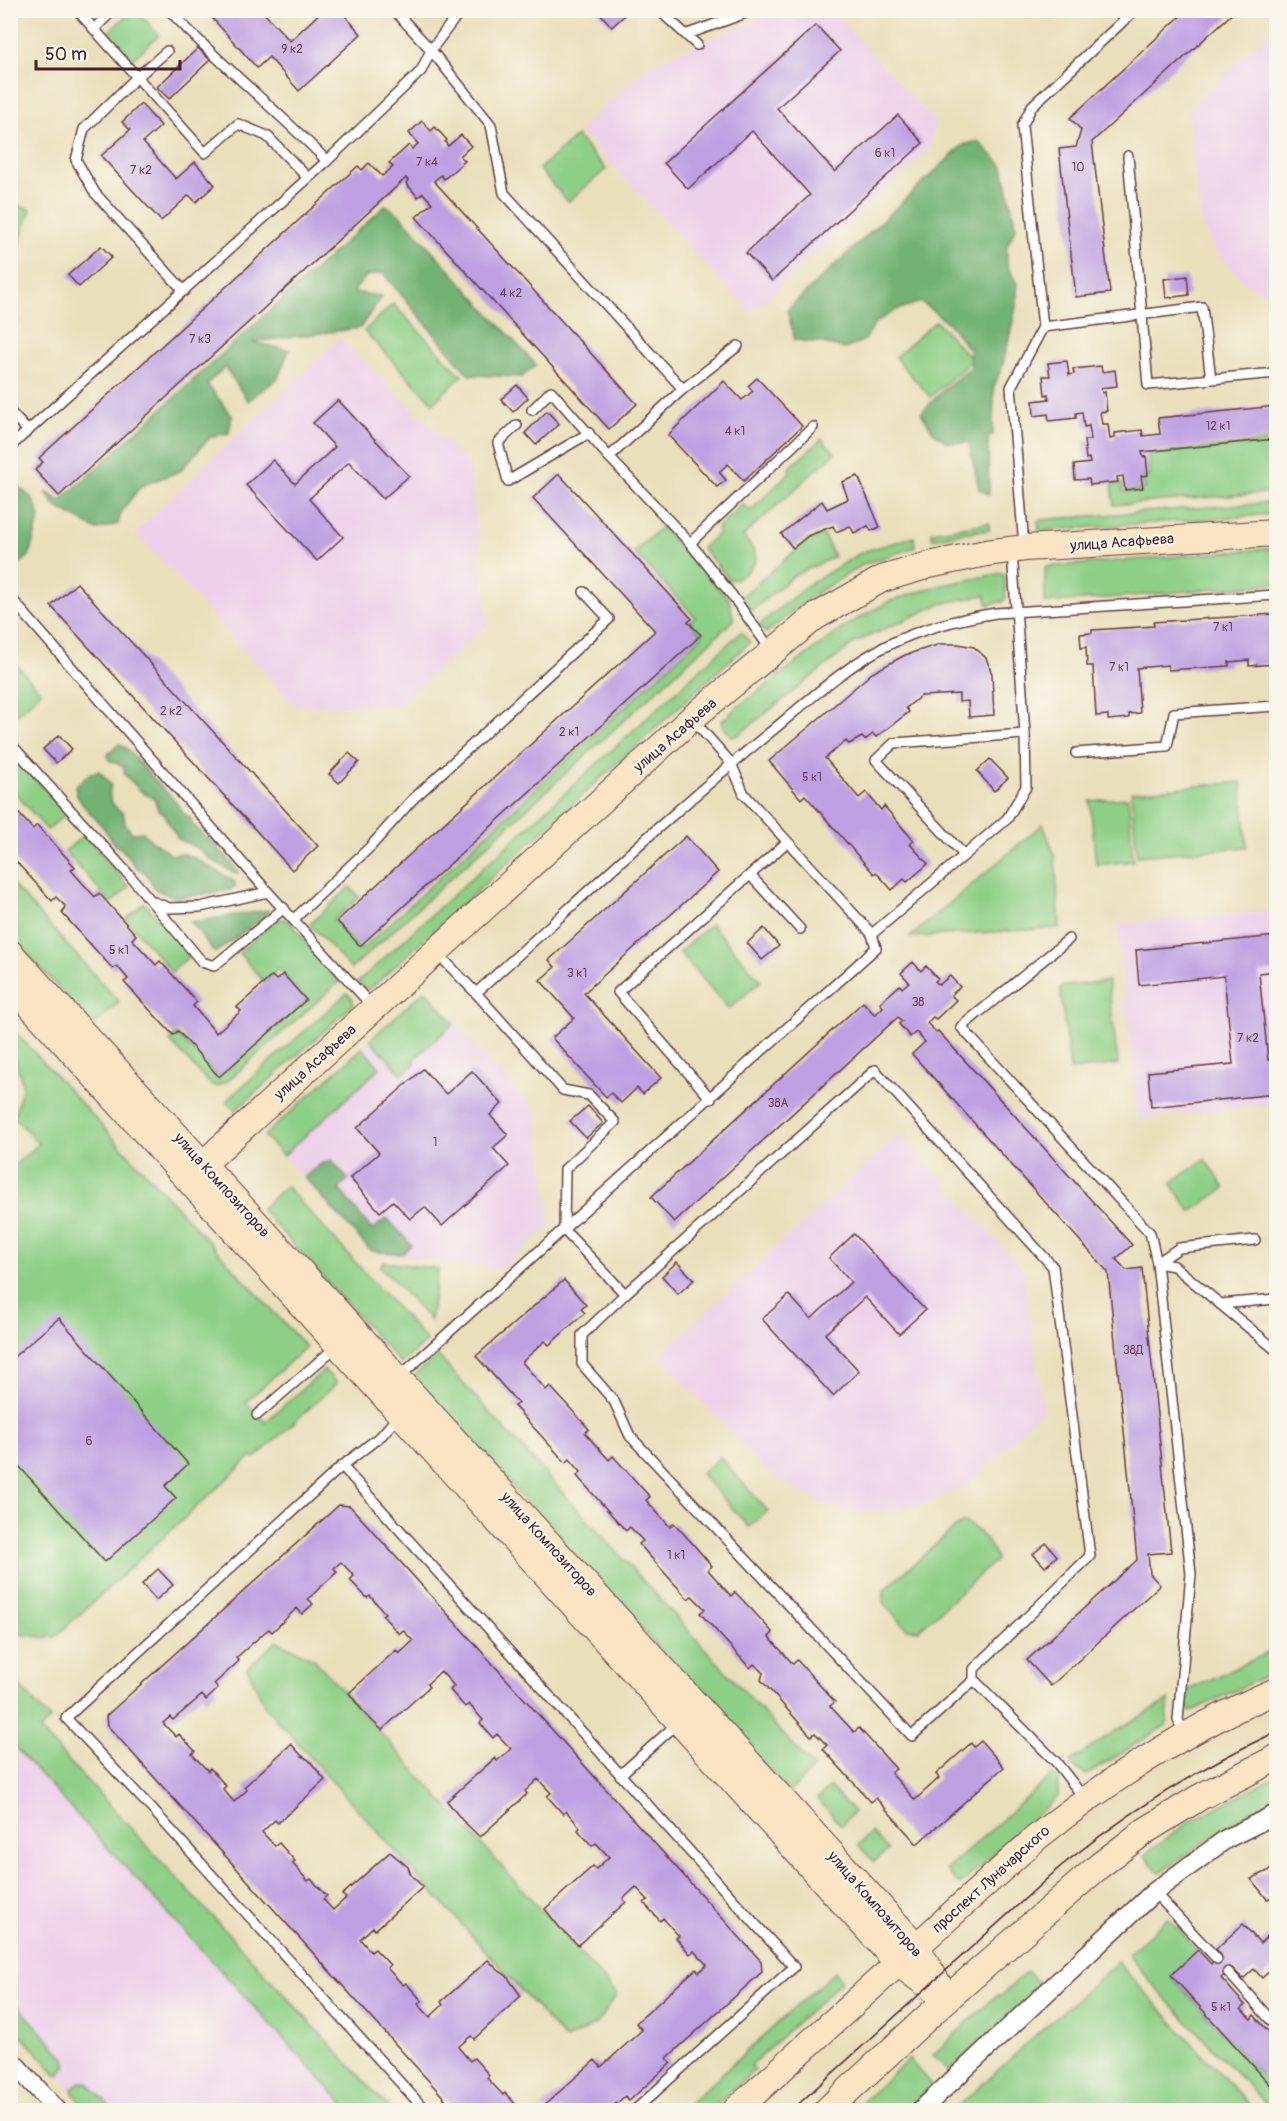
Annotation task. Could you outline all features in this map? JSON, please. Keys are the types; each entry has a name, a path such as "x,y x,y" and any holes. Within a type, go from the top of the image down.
{"street":[{"name":"улица Асафьева","path":"195,1171 692,718 815,617 882,579 929,565 1018,549 1276,533"},
{"name":"улица Композиторов","path":"14,975 947,1999"},
{"name":"улица Композиторов","path":"390,1386 401,1414 688,1714"},
{"name":"проспект Луначарского","path":"736,2110 1036,1838 1084,1799 1185,1735 1276,1691"},
{"path":"827,2110 947,1999 1090,1873 1145,1831 1200,1797 1276,1758"},
{"path":"921,2110 1154,1892 1226,1839 1276,1814"},
{"path":"10,2059 57,2110"}],"lane":[{"path":"77,10 206,153 237,124 267,136 309,178"},
{"path":"94,29 113,10"},
{"path":"169,10 190,33 296,129 327,162"},
{"path":"394,10 431,50 490,125 504,193 683,389"},
{"path":"10,447 327,162 421,71 431,50 461,10"},
{"path":"659,10 688,34 697,45"},
{"path":"688,34 754,10"},
{"path":"872,934 1007,819 1026,787 1017,612 1020,515 1011,387 1043,327 1022,126 1032,106 1136,10"},
{"path":"167,51 84,129 76,160 95,193 184,291"},
{"path":"1128,156 1148,386 1276,373"},
{"path":"1043,327 1202,307 1211,379"},
{"path":"609,457 683,389 738,346"},
{"path":"532,410 551,391 690,543 773,652"},
{"path":"10,412 28,431"},
{"path":"517,425 498,443 508,481 589,433"},
{"path":"690,543 813,427"},
{"path":"294,919 370,847 412,800 609,619 584,592"},
{"path":"476,993 731,763 853,665 888,645 930,627 962,618 1017,612 1276,595"},
{"path":"10,597 268,892 374,1008"},
{"path":"1076,753 1167,746 1174,713 1276,706"},
{"path":"390,1386 876,948 872,934 744,794 731,763 692,718"},
{"path":"964,855 876,760 894,744 1025,734"},
{"path":"10,742 152,901 202,962 214,966 284,908"},
{"path":"711,1099 618,992 787,842"},
{"path":"750,875 800,929"},
{"path":"152,901 169,908 200,907 268,892"},
{"path":"1069,939 961,1027 1150,1233 1157,1263 1196,1574 1178,1720 1185,1735"},
{"path":"436,951 563,1090 589,1095 615,1122 565,1169 564,1230 625,1293"},
{"path":"974,1680 912,1736 630,1436 614,1401 582,1364 582,1335 625,1293 875,1070 1053,1267 1090,1556 974,1669 974,1680 1056,1762 1084,1799"},
{"path":"1157,1263 1179,1248 1255,1240"},
{"path":"1157,1263 1174,1266 1276,1350"},
{"path":"1220,1304 1276,1299"},
{"path":"257,1415 346,1337"},
{"path":"401,1414 66,1718 425,2110"},
{"path":"342,1466 794,1967 635,2110"},
{"path":"620,1775 688,1714"},
{"path":"1154,1892 1216,1959"},
{"path":"1228,1972 1276,2026"}],"shaded area":[{"path":"779,10 832,11 935,122 931,148 751,313 580,130 649,65"},
{"path":"1276,26 1276,300 1246,284 1215,251 1200,222 1188,108"},
{"path":"340,338 470,465 488,625 397,706 295,706 135,532"},
{"path":"1276,910 1276,1104 1138,1119 1117,924"},
{"path":"425,990 537,1112 550,1225 501,1269 370,1252 264,1136"},
{"path":"899,1134 1023,1269 1043,1410 970,1483 925,1505 875,1512 848,1511 824,1505 767,1472 659,1355"},
{"path":"10,1743 349,2110 89,2110 11,2024"}],"green space":[{"path":"132,11 137,11 159,35 132,60 107,33"},
{"path":"576,136 606,169 568,202 539,169"},
{"path":"978,141 1003,166 1016,228 1007,246 1007,265 1017,284 1017,302 1003,365 994,386 993,435 988,435 989,495 979,489 969,443 947,442 934,433 921,413 946,387 971,367 969,349 948,323 921,302 896,310 875,323 865,340 845,349 823,343 795,340 787,310 963,145"},
{"path":"10,204 31,209 11,266"},
{"path":"386,205 400,215 536,365 522,377 469,375 383,273 366,276 353,292 382,296 360,328 252,342 289,350 278,378 248,401 225,367 207,384 232,416 229,433 210,437 180,471 141,486 122,510 118,524 97,530 55,506 46,492 60,501"},
{"path":"393,304 462,376 433,403 364,331"},
{"path":"936,321 972,360 930,397 895,357"},
{"path":"822,439 835,453 743,536 755,552 756,560 745,573 730,580 702,548 719,533 717,528 743,504 750,511 790,472 789,468"},
{"path":"1276,441 1276,492 1114,505 1112,485 1122,483 1123,492 1145,489 1143,477 1150,476 1148,454"},
{"path":"11,481 32,498 40,516 29,556 11,571"},
{"path":"1276,502 1276,514 1039,531 1038,520"},
{"path":"989,523 989,530 933,539 931,532"},
{"path":"661,527 729,599 734,620 351,969 310,924 350,887 359,897 334,920 361,950 702,636 690,622 695,617 634,552"},
{"path":"824,535 834,557 795,575 751,611 740,598 808,540"},
{"path":"914,537 915,547 864,564 815,594 766,633 759,625 808,585 862,552"},
{"path":"1276,548 1276,584 1045,603 1045,567"},
{"path":"1001,573 1004,575 1006,598 1003,601 988,605 985,595 940,604 856,642 738,735 732,737 723,727 722,721 737,707 847,625 890,601 934,587"},
{"path":"741,632 750,642 371,988 365,989 358,982"},
{"path":"11,659 41,692 17,714 11,707"},
{"path":"119,744 126,748 173,798 185,815 190,817 193,825 217,846 239,873 235,874 207,857 201,850 178,839 165,814 158,810 154,798 143,793 124,774 124,767 109,760 108,754"},
{"path":"20,762 66,814 47,830 11,788 11,770"},
{"path":"99,771 111,784 112,802 124,814 125,824 132,833 143,832 171,855 181,853 193,857 234,881 236,886 230,890 176,898 156,890 146,873 136,867 122,849 116,846 77,796 75,786 91,773"},
{"path":"1241,782 1247,847 1137,856 1131,792"},
{"path":"1128,798 1133,861 1096,865 1090,801"},
{"path":"1043,824 1055,856 1060,928 910,937"},
{"path":"84,835 129,887 111,903 65,851"},
{"path":"11,883 119,1002 93,1026 11,935"},
{"path":"144,903 190,955 172,972 126,919"},
{"path":"268,910 269,913 215,953 191,922"},
{"path":"280,919 288,920 340,981 225,1083 211,1085 170,1041 177,1034 219,1077 306,1000 279,969 264,982 239,953"},
{"path":"711,924 761,981 729,1009 679,952"},
{"path":"1108,981 1118,1064 1070,1070 1060,987"},
{"path":"425,990 454,1023 413,1060 415,1063 402,1074 370,1040"},
{"path":"347,993 353,999 353,1005 235,1111 226,1101"},
{"path":"10,1026 306,1347 246,1402 265,1422 324,1370 337,1383 255,1458 252,1456 54,1638 51,1635 48,1638 11,1633 11,1168 39,1144 14,1117 23,1086 11,1045"},
{"path":"362,1048 380,1068 283,1156 264,1136"},
{"path":"1205,1159 1225,1188 1191,1212 1171,1183"},
{"path":"331,1160 348,1179 339,1189 372,1230 387,1218 411,1245 402,1254 371,1251 304,1177 321,1164"},
{"path":"286,1186 427,1341 401,1364 261,1209"},
{"path":"384,1262 438,1269 430,1320 380,1266"},
{"path":"437,1355 814,1768 789,1792 413,1377"},
{"path":"720,1457 768,1511 749,1527 701,1474"},
{"path":"964,1522 984,1538 996,1560 919,1630 907,1629 883,1602 884,1590"},
{"path":"277,1641 314,1659 617,1994 598,2023 566,2040 265,1707 247,1668"},
{"path":"1276,1649 1276,1671 1190,1712 1186,1704 1188,1690"},
{"path":"11,1677 50,1719 40,1730 391,2110 349,2110 11,1743"},
{"path":"1169,1700 1166,1725 1087,1775 1076,1769 1070,1762 1117,1730"},
{"path":"1053,1774 1058,1780 1058,1797 960,1885 946,1870"},
{"path":"1276,1776 1276,1802 1245,1816 1160,1873 1144,1855 1189,1822"},
{"path":"830,1787 854,1812 841,1825 817,1799"},
{"path":"871,1832 888,1850 874,1862 858,1845"},
{"path":"1168,1918 1198,1950 1171,1976 1276,2091 1276,2108 1271,2110 1156,1988 1128,1954"},
{"path":"1117,1962 1254,2110 954,2110"},
{"path":"1027,1971 1041,1985 949,2071 933,2055 997,1995 1000,1997"},
{"path":"834,1972 842,1981 751,2065 755,2070 711,2110 682,2110"},
{"path":"11,1998 65,2058 66,2065 58,2076 11,2024"},
{"path":"909,2059 932,2086 904,2110 853,2110"},
{"path":"80,2082 87,2082 113,2110 89,2110 73,2093 73,2088"}],"building":[{"path":"205,10 261,10 290,41 323,10 340,10 361,34 299,91 269,57 257,68"},
{"path":"597,10 630,10 612,27"},
{"path":"1187,10 1236,10 1092,142 1110,293 1076,297 1059,149 1076,147 1081,130 1070,118"},
{"path":"816,25 840,51 777,108 835,172 898,115 923,143 772,281 746,253 810,195 752,131 688,189 664,163"},
{"path":"198,48 210,60 169,99 157,87"},
{"path":"141,104 161,126 143,142 176,179 195,162 215,185 196,202 189,195 161,221 101,156 130,130 122,122"},
{"path":"422,121 431,131 435,127 447,140 445,142 448,146 461,135 471,146 460,156 465,161 444,179 441,175 434,181 637,404 609,429 416,217 432,203 423,193 418,197 406,183 408,181 406,178 59,496 35,470 43,462 39,458 358,166 362,170 369,163 382,176 393,167 389,163 409,145 412,149 418,144 409,133"},
{"path":"101,246 112,257 79,287 68,275"},
{"path":"1187,276 1189,295 1166,298 1164,279"},
{"path":"1067,361 1069,375 1074,374 1073,369 1101,366 1102,372 1115,370 1117,386 1101,388 1102,393 1105,392 1107,411 1100,412 1102,424 1108,424 1110,439 1115,438 1115,433 1142,430 1143,436 1160,434 1158,418 1276,406 1276,439 1142,452 1143,457 1146,456 1148,475 1141,476 1143,488 1125,490 1123,476 1117,477 1118,482 1090,485 1089,479 1075,480 1074,465 1090,463 1089,458 1086,459 1084,440 1091,440 1089,426 1084,427 1082,412 1076,413 1076,418 1049,421 1048,414 1034,416 1033,401 1049,399 1048,394 1045,395 1043,376 1050,376 1048,363"},
{"path":"757,378 802,426 744,481 728,464 719,472 726,480 717,487 668,435 724,381 742,400 753,391 748,386"},
{"path":"517,385 528,398 513,412 501,399"},
{"path":"338,400 409,476 383,499 349,462 309,499 343,537 317,561 246,485 273,460 295,484 335,447 313,423"},
{"path":"547,411 559,424 536,445 525,433"},
{"path":"559,474 692,619 688,622 701,635 360,946 337,921 655,631 533,498"},
{"path":"858,476 880,527 871,531 868,526 854,533 850,526 836,532 833,526 808,536 793,548 781,534 822,501 827,509 848,499 842,482"},
{"path":"77,583 318,846 292,870 51,606"},
{"path":"1276,614 1276,664 1249,666 1249,660 1229,662 1229,666 1168,670 1168,665 1137,668 1140,713 1129,714 1129,718 1108,720 1108,715 1096,716 1093,666 1087,666 1086,647 1081,648 1080,634 1092,633 1092,630 1154,626 1153,622"},
{"path":"940,644 974,647 986,658 992,674 994,715 969,717 968,701 959,702 959,694 921,696 906,708 909,712 876,737 873,734 865,740 862,737 849,744 846,741 825,758 859,798 866,792 881,810 884,806 914,841 910,844 928,864 907,882 904,879 892,890 876,872 874,874 805,795 801,799 769,761 872,673 905,655"},
{"path":"59,735 72,749 56,763 43,749"},
{"path":"349,753 359,762 339,783 329,774"},
{"path":"990,759 1008,778 994,791 977,771"},
{"path":"10,804 33,829 37,825 75,867 71,870 95,897 99,893 136,935 132,939 156,965 160,961 197,1002 193,1006 216,1033 241,1011 237,1007 272,976 276,980 283,974 306,1000 219,1077 178,1031 173,1035 124,982 128,979 117,966 113,969 62,913 65,906 56,897 52,901 10,855"},
{"path":"686,836 718,872 584,993 661,1078 643,1094 637,1088 621,1103 611,1093 606,1097 552,1038 574,1018 540,980 555,967 549,960"},
{"path":"764,928 779,946 762,960 747,943"},
{"path":"1276,936 1276,971 1259,973 1268,1060 1276,1060 1276,1094 1151,1107 1148,1072 1233,1064 1224,976 1139,985 1136,950"},
{"path":"913,962 921,971 926,966 938,979 935,981 939,985 950,976 960,987 951,995 956,1000 936,1019 933,1017 927,1023 936,1032 938,1031 1132,1245 1116,1259 1126,1270 1142,1268 1171,1552 1148,1554 1150,1574 1160,1585 1051,1686 1027,1660 1137,1560 1108,1272 912,1054 925,1042 916,1032 910,1037 899,1024 902,1021 898,1017 674,1222 651,1197 863,1002 875,1015 883,1007 880,1003 900,985 902,988 909,982 901,973"},
{"path":"423,1069 446,1094 472,1071 502,1104 490,1115 508,1135 493,1148 509,1166 442,1226 425,1207 410,1219 393,1201 380,1212 350,1178 379,1153 357,1128"},
{"path":"588,1106 603,1123 586,1138 570,1121"},
{"path":"854,1234 925,1310 899,1334 865,1297 825,1334 859,1371 833,1396 762,1319 789,1295 811,1319 851,1282 829,1258"},
{"path":"677,1262 694,1280 678,1294 662,1276"},
{"path":"564,1280 586,1305 581,1309 585,1313 549,1345 545,1341 522,1362 546,1390 550,1386 589,1429 585,1433 609,1460 613,1456 650,1497 646,1500 670,1527 674,1523 693,1544 712,1566 708,1570 731,1596 735,1592 773,1633 769,1637 793,1664 797,1660 835,1702 830,1706 854,1732 859,1728 896,1769 891,1773 915,1800 939,1778 936,1774 971,1743 974,1747 981,1741 1004,1767 917,1844 876,1798 871,1802 823,1749 827,1745 815,1733 811,1736 761,1680 763,1673 754,1664 750,1668 700,1613 705,1609 692,1596 688,1599 639,1544 643,1541 630,1527 626,1531 577,1476 581,1472 570,1459 566,1463 514,1406 518,1403 476,1356"},
{"path":"59,1318 188,1464 165,1486 176,1498 105,1562 10,1456 10,1360"},
{"path":"339,1505 350,1506 761,1961 762,1972 667,2058 671,2063 629,2101 625,2096 609,2110 539,2110 595,2060 601,2067 642,2030 636,2023 696,1969 699,1972 707,1965 694,1951 690,1954 676,1938 679,1936 663,1918 660,1921 644,1903 648,1900 636,1887 623,1899 626,1902 578,1945 560,1928 545,1909 593,1866 596,1869 609,1857 596,1843 592,1846 566,1811 563,1814 547,1796 551,1793 538,1779 525,1791 527,1794 480,1837 462,1820 447,1801 495,1758 497,1761 511,1749 497,1734 493,1738 480,1723 483,1720 469,1704 465,1707 450,1690 454,1686 441,1671 427,1684 429,1687 382,1730 364,1713 349,1693 396,1650 399,1654 413,1641 403,1630 399,1634 382,1615 385,1613 370,1596 367,1598 350,1580 354,1576 341,1562 334,1568 337,1572 308,1599 313,1604 302,1614 297,1608 272,1632 269,1629 265,1632 236,1658 239,1661 214,1684 218,1689 206,1700 202,1695 173,1720 170,1717 163,1723 176,1737 179,1734 195,1751 192,1754 208,1771 210,1768 226,1786 223,1789 234,1802 247,1790 244,1787 291,1744 309,1760 325,1780 278,1823 275,1820 262,1832 275,1846 279,1843 308,1881 311,1879 327,1896 323,1899 333,1910 346,1898 342,1895 390,1852 408,1867 411,1875 423,1887 375,1930 373,1927 360,1939 371,1952 375,1949 390,1965 387,1968 403,1985 406,1983 422,2001 418,2004 430,2017 443,2005 441,2002 488,1960 506,1975 521,1996 474,2039 471,2036 458,2047 470,2061 474,2058 489,2075 487,2078 521,2110 455,2110 107,1725 106,1716"},
{"path":"1046,1543 1057,1556 1045,1567 1033,1554"},
{"path":"158,1569 173,1585 156,1600 142,1584"},
{"path":"1276,1867 1276,1896 1267,1899 1251,1879"},
{"path":"1243,1924 1260,1943 1276,1928 1276,1965 1262,1978 1254,1969 1243,1979 1232,1968 1221,1978 1245,2005 1241,2009 1251,2019 1254,2015 1276,2040 1276,2091 1171,1975 1198,1950 1211,1964 1221,1955 1216,1949"}],"tram line":[{"path":"792,2110 1061,1866 1086,1846 1164,1792 1276,1732"},
{"path":"10,2104 16,2110"}]}
